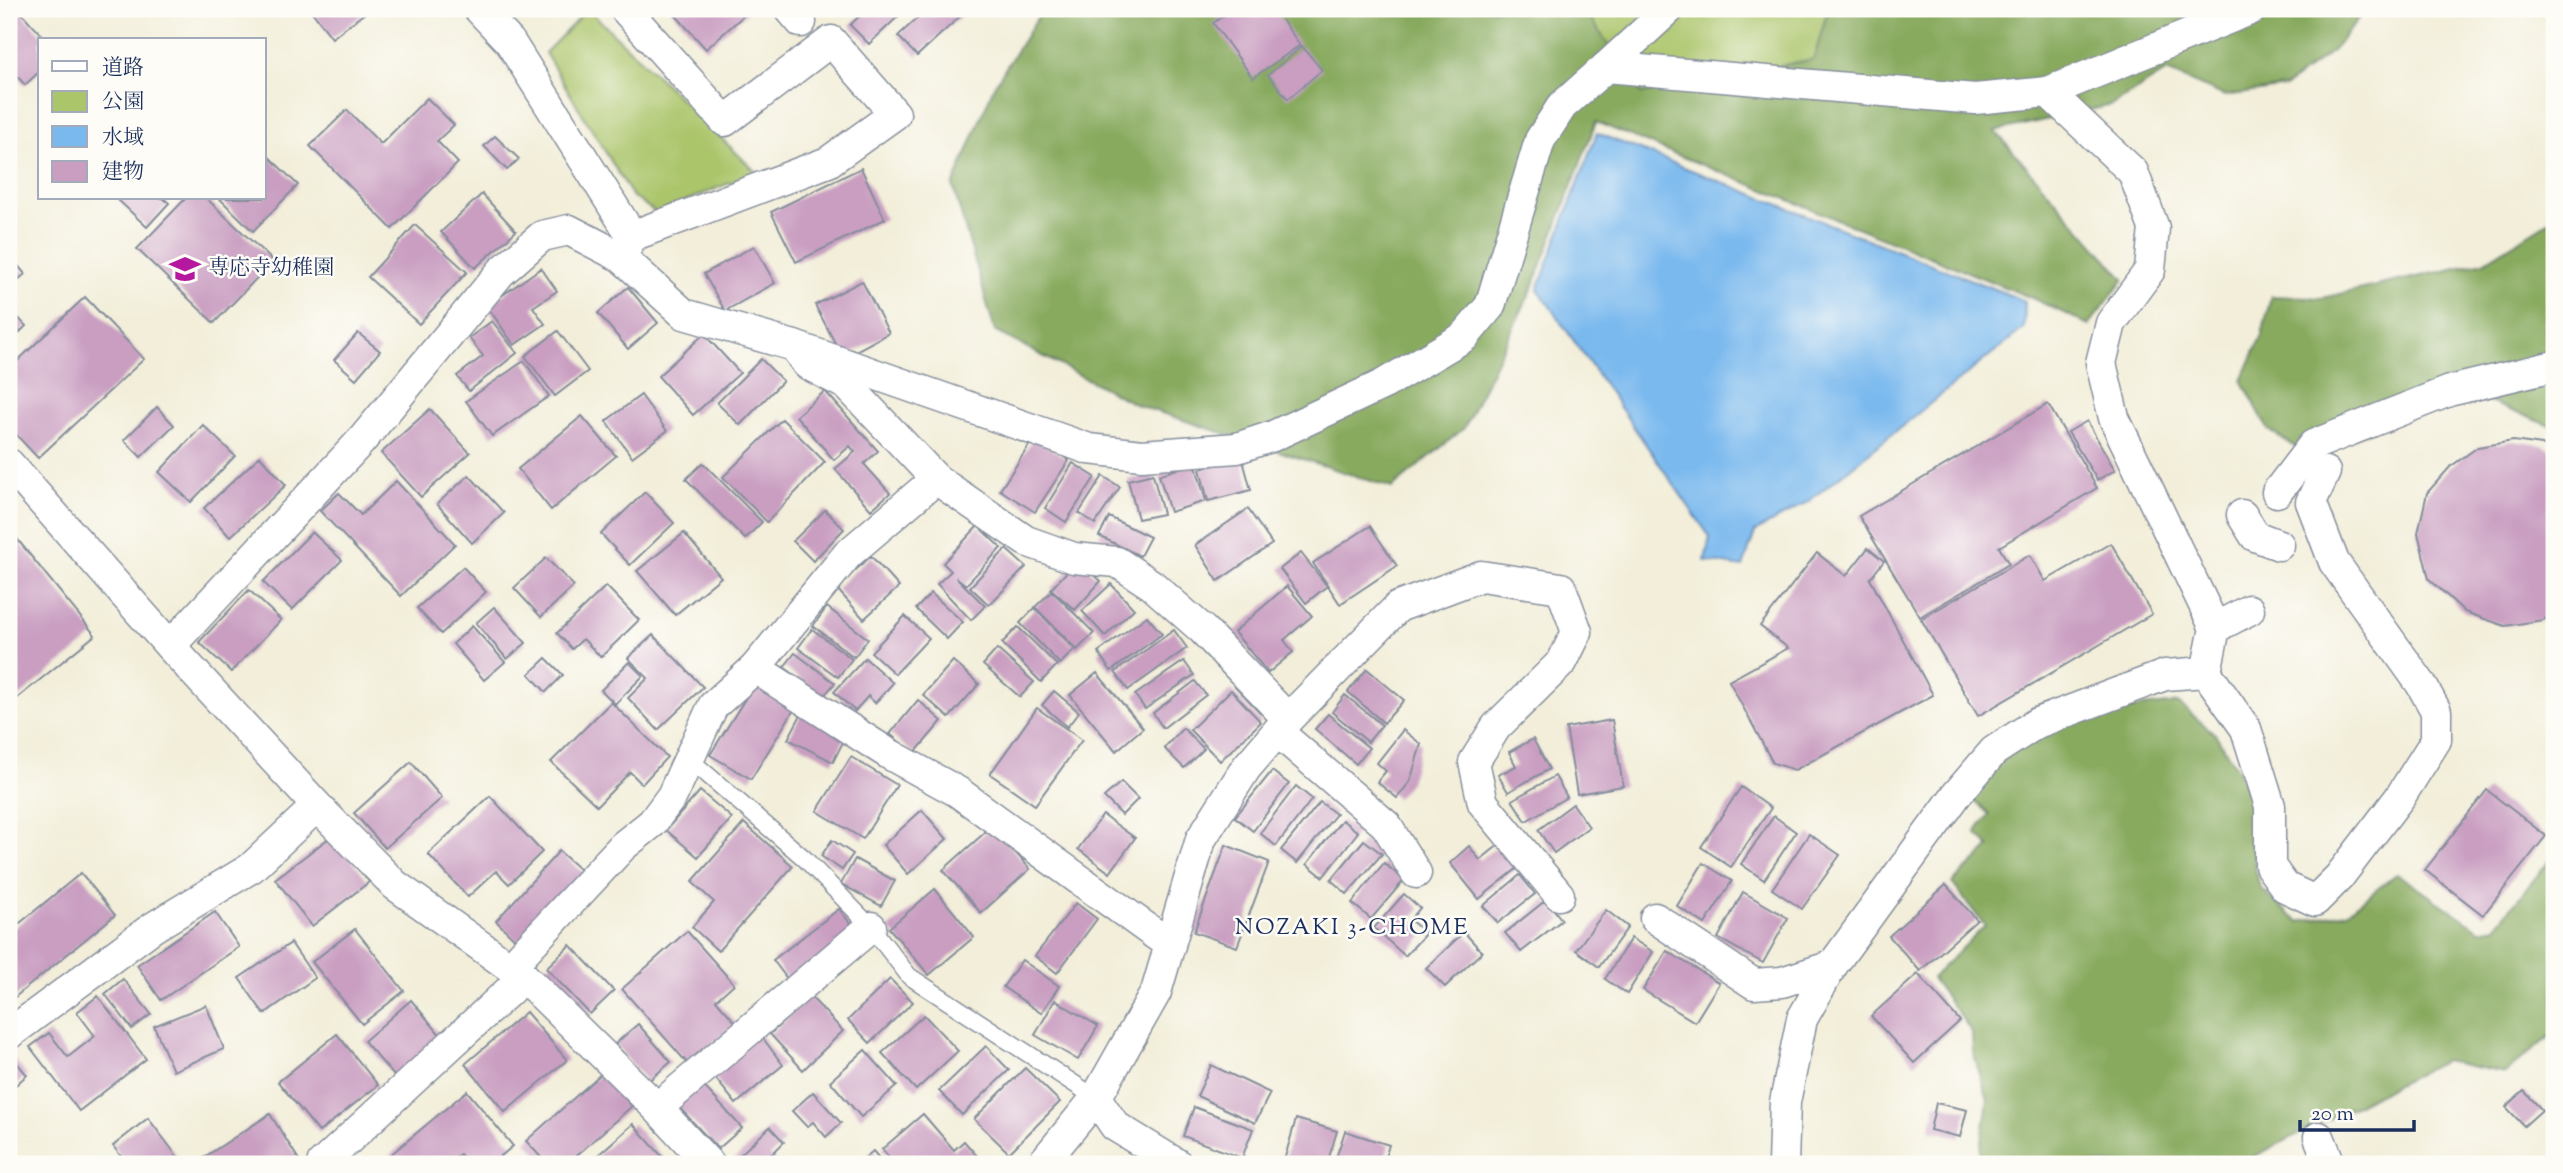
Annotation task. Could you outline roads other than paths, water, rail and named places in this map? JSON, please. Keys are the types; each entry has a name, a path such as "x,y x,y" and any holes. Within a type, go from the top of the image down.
{"street":[{"path":"479,9 510,42 627,247 684,314 793,346 1089,449 1142,455 1237,448 1273,436 1384,384 1464,337 1490,306 1540,140 1562,106 1669,9"},
{"path":"170,646 362,440 501,272 542,236 569,230 627,247 828,162 894,114 831,41 725,121 625,9"},
{"path":"1605,66 1975,99 2048,92 2252,9"},
{"path":"2048,92 2133,172 2154,228 2150,270 2111,323 2101,363 2114,418 2215,628 2206,672 2246,729 2270,806 2270,866 2286,887 2315,901 2339,877 2400,797 2435,740 2436,711 2421,684 2334,562 2311,502 2325,472"},
{"path":"793,346 807,364 848,385 936,479 1026,541 1074,558 1117,562 1152,585 1203,630 1283,725 1386,825 1416,873"},
{"path":"2277,492 2313,445 2449,391 2554,366"},
{"path":"9,464 170,646 317,806 395,885 517,972 657,1108 709,1164"},
{"path":"322,1164 517,972 623,846 652,823 672,796 713,706 755,668 848,554 936,479"},
{"path":"2242,515 2255,536 2279,545"},
{"path":"1042,1164 1096,1098 1156,992 1201,839 1246,768 1283,725 1398,607 1481,576 1561,588 1577,632 1562,662 1496,727 1474,762 1483,803 1559,895"},
{"path":"2215,628 2249,611"},
{"path":"755,668 889,754 958,792 1170,944"},
{"path":"1783,1164 1786,1102 1802,1019 1832,966 1957,794 1994,751 2037,723 2165,675 2206,672"},
{"path":"9,1034 152,928 251,868 317,806"},
{"path":"1655,918 1754,984 1782,982 1832,966"},
{"path":"657,1108 871,927"},
{"path":"1096,1098 1115,1126 1177,1164"},
{"path":"2319,1137 2330,1164"}],"lane":[{"path":"688,758 804,858 871,927 909,976 1096,1098"}],"water":[{"path":"1597,133 2025,301 2024,328 1809,501 1755,532 1743,567 1705,561 1710,537 1538,289"}],"place":[{"name":"専応寺幼稚園","path":"185,269"}],"district":[{"name":"NOZAKI 3-CHOME","path":"1352,928"}]}
